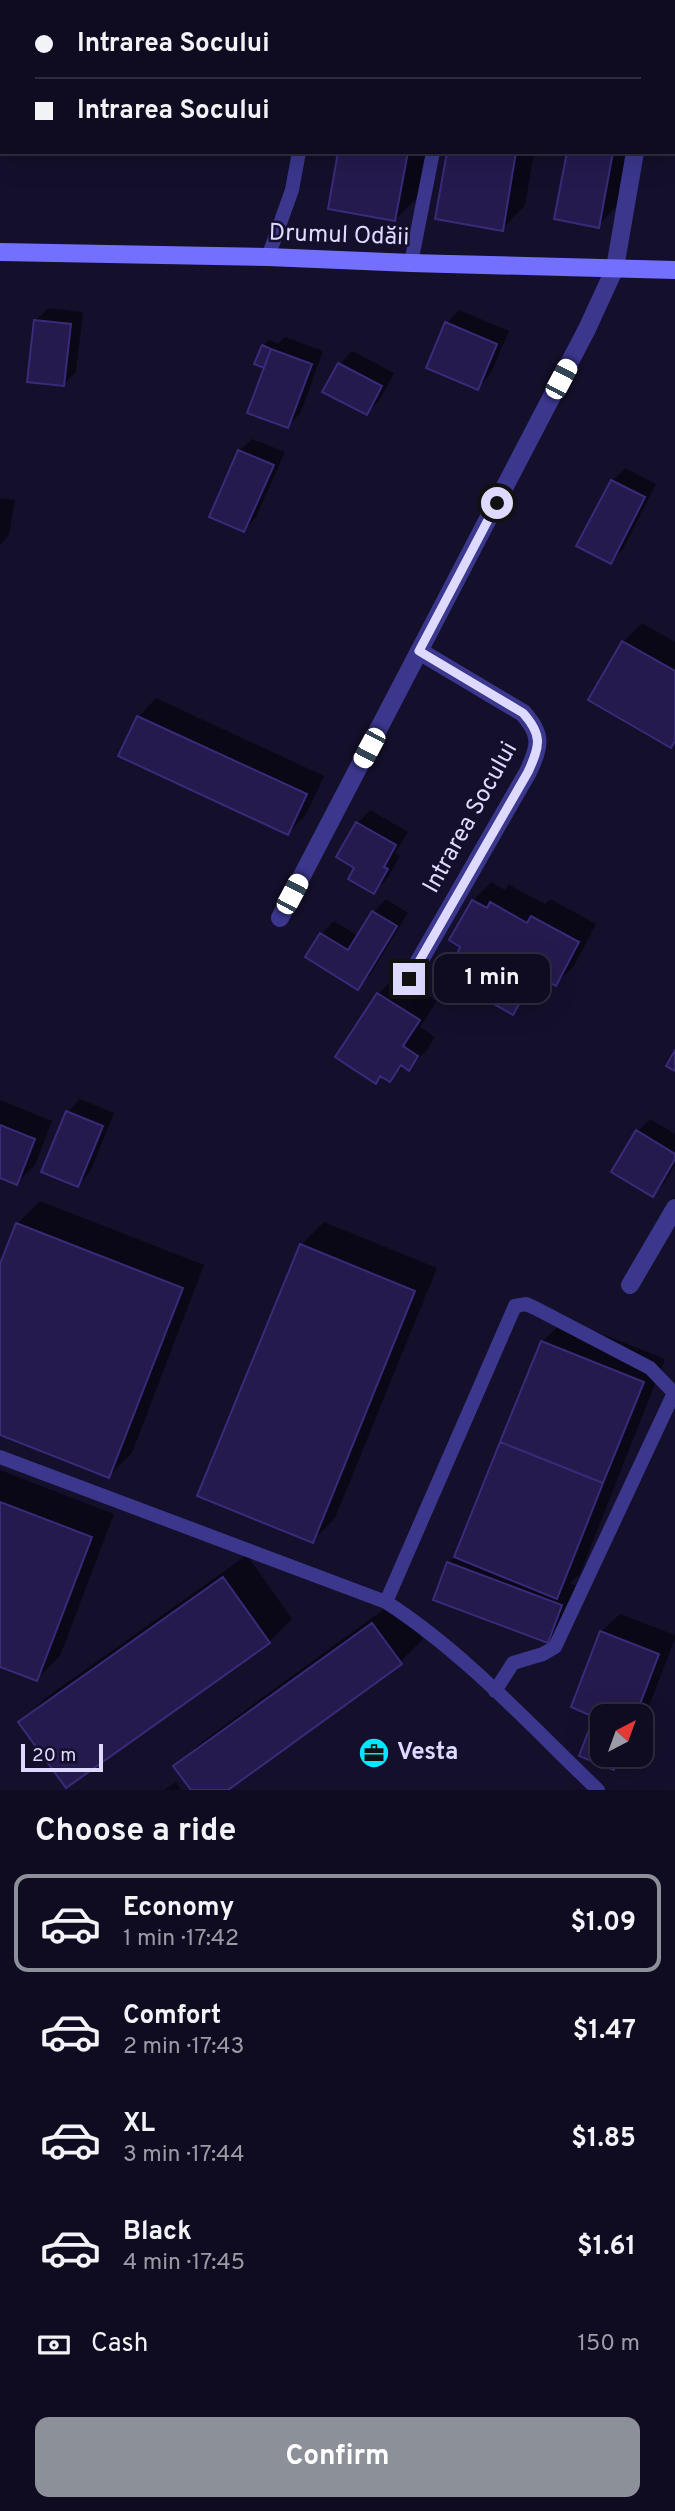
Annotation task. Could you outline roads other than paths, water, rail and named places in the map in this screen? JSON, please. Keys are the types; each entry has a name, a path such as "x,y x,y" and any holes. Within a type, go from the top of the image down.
{"street":[{"path":"279,918 587,329 615,268 635,154"},
{"name":"Drumul Odăii","path":"0,252 268,257 675,270"},
{"name":"Intrarea Socului","path":"409,979 528,772 539,742 533,724 523,713 419,651"},
{"path":"630,1285 675,1208"}],"lane":[{"path":"268,257 292,190 299,154"},
{"path":"411,263 433,154"},
{"path":"386,1602 515,1306 526,1304 535,1308 650,1367 675,1393 555,1647 543,1654 513,1662 495,1691"},
{"path":"0,1457 386,1602 418,1622 448,1647 598,1790"}],"place":[{"name":"Vesta","path":"374,1753"}]}
